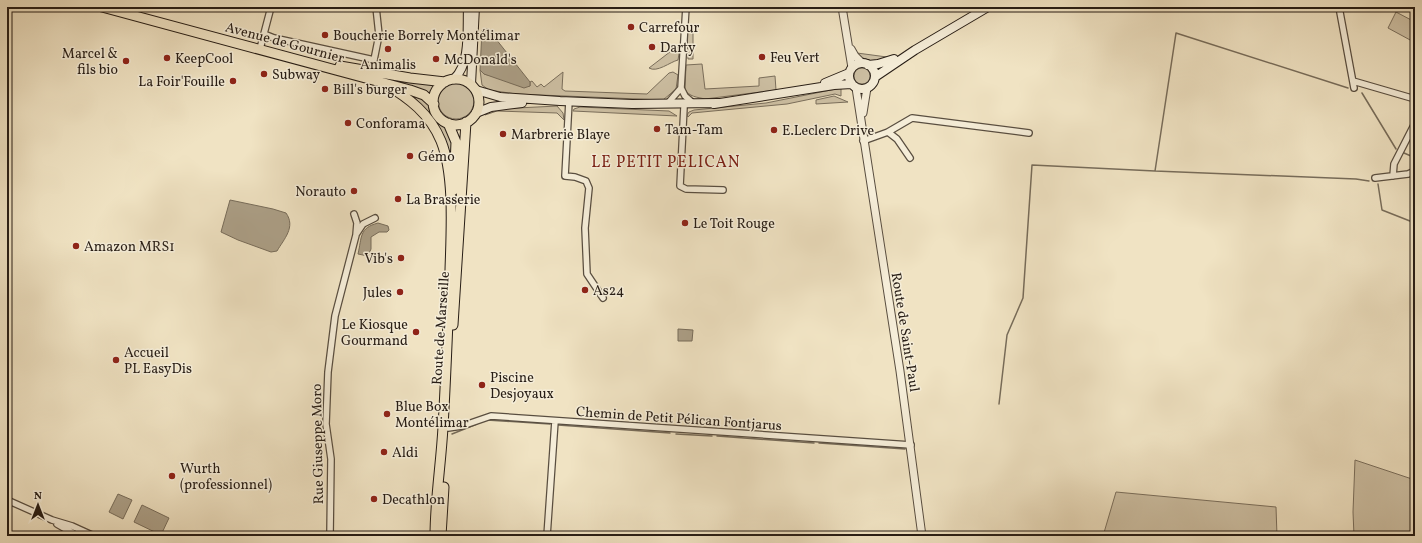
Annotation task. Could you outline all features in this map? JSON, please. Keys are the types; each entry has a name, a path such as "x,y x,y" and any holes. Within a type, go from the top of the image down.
{"main road":[{"name":"Avenue de Gournier","path":"102,7 424,95 434,104"},
{"name":"Avenue de Gournier","path":"120,7 342,66 410,78 450,81"},
{"path":"451,229 456,148 452,130 448,123 438,116 434,104 436,91 459,74 464,60 468,7"},
{"path":"475,7 473,87 479,102 476,113"},
{"path":"632,104 658,108 699,107 718,103 768,97 809,89 854,86 867,88 872,85 875,77 914,50 988,7"},
{"path":"809,89 865,64 887,62 914,50"},
{"path":"865,64 872,68 875,77"},
{"path":"851,71 854,86"},
{"path":"370,80 372,77 377,75 406,80 410,78"},
{"path":"450,81 460,79 473,87 500,97 632,104 718,103"},
{"path":"385,84 400,93 418,108 436,132 447,161 451,229"},
{"path":"448,123 455,124 466,122 476,113 503,105 560,101"},
{"name":"Route de Marseille","path":"441,536 466,122"},
{"name":"Route de Marseille","path":"435,536 435,517 443,420 451,229"}],"street":[{"path":"260,45 271,7"},
{"path":"264,34 274,38 374,60 379,35 376,7"},
{"path":"686,7 681,88 685,96 693,103"},
{"path":"842,7 848,41 851,71"},
{"path":"1339,7 1354,88"},
{"path":"848,41 855,56 865,64"},
{"path":"1353,81 1415,99"},
{"name":"Route de Saint-Paul","path":"854,86 859,101 863,141 910,445 922,536"},
{"path":"668,103 681,88"},
{"name":"Route de Saint-Paul","path":"862,133 862,113 867,88"},
{"path":"569,101 565,176 575,177 586,181 589,188 585,228 587,274 603,298"},
{"path":"684,107 680,186 686,189 723,190"},
{"path":"863,141 888,132 912,118 1029,133"},
{"path":"1393,176 1394,164 1402,152 1415,123"},
{"path":"888,132 897,139 910,158"},
{"path":"1375,178 1408,174 1415,171"},
{"name":"Rue Giuseppe Moro","path":"330,536 331,465 326,424 328,372 335,316 356,235 357,222 354,214"},
{"name":"Rue Giuseppe Moro","path":"356,235 363,224 375,218"},
{"name":"Chemin de Petit Pélican Fontjarus","path":"448,428 462,426 491,416 910,445"},
{"path":"547,536 555,421"},
{"path":"7,500 89,535"},
{"path":"52,520 78,536"},
{"path":"67,530 89,535"}],"shaded area":[{"path":"1396,12 1415,22 1415,35 1412,41 1388,28"},
{"path":"488,29 530,82 530,86 524,88 484,74 480,70 482,30"},
{"path":"693,32 693,59 688,59 687,33"},
{"path":"680,47 678,60 660,68 649,68 675,48"},
{"path":"857,53 887,57 875,62 860,57"},
{"path":"702,64 705,89 759,86 759,78 775,76 776,90 705,99 694,96 689,94 685,89 686,65"},
{"path":"859,68 865,68 870,73 868,82 865,84 859,84 854,79 854,73"},
{"path":"480,70 484,74 530,86 530,82 532,81 537,87 541,84 544,87 563,72 562,89 565,91 647,94 669,73 673,72 678,75 676,89 663,100 516,94 489,90 482,85"},
{"path":"378,77 412,83 434,84 429,95"},
{"path":"456,83 469,88 474,101 469,114 456,119 443,114 438,101 443,88"},
{"path":"841,88 841,96 835,94 787,104 692,113 688,117 687,115 689,112 694,110 766,103"},
{"path":"400,89 429,102 437,117 452,135 452,193 443,141"},
{"path":"834,96 848,102 816,104 816,100"},
{"path":"557,106 563,113 564,120 557,113 497,111 485,115 497,109"},
{"path":"580,107 669,111 677,116 573,111 574,109"},
{"path":"230,200 286,213 290,223 288,233 277,251 271,252 221,232"},
{"path":"378,223 388,226 389,230 387,232 379,232 371,237 371,249 368,256 358,254 362,234 367,228"},
{"path":"678,329 693,330 692,341 678,341"},
{"path":"1355,460 1415,480 1415,536 1354,536 1353,512"},
{"path":"1116,492 1276,507 1277,536 1103,536"},
{"path":"118,494 132,500 123,519 109,512"},
{"path":"142,505 169,518 161,535 134,522"}],"waterway":[{"path":"999,404 1007,335 1023,298 1032,165 1155,171 1176,33 1348,88"},
{"path":"1362,93 1396,149"},
{"path":"1404,153 1411,156 1415,147"},
{"path":"1155,171 1356,179 1369,181"},
{"path":"1378,184 1382,210 1415,223"},
{"path":"487,420 550,424"},
{"path":"452,434 477,424"},
{"path":"558,425 670,433"},
{"path":"676,434 712,436"},
{"path":"717,436 814,443"},
{"path":"819,443 905,449"}],"place":[{"name":"Carrefour","path":"631,27"},
{"name":"Boucherie Borrely Montélimar","path":"325,35"},
{"name":"Darty","path":"652,47"},
{"name":"Animalis","path":"388,49"},
{"name":"Feu Vert","path":"762,57"},
{"name":"KeepCool","path":"167,58"},
{"name":"McDonald's","path":"436,59"},
{"name":"Marcel & fils bio","path":"126,61"},
{"name":"Subway","path":"264,74"},
{"name":"La Foir'Fouille","path":"233,81"},
{"name":"Bill's burger","path":"325,89"},
{"name":"Conforama","path":"348,123"},
{"name":"Tam-Tam","path":"657,129"},
{"name":"E.Leclerc Drive","path":"774,130"},
{"name":"Marbrerie Blaye","path":"503,134"},
{"name":"Gémo","path":"410,156"},
{"name":"Norauto","path":"354,191"},
{"name":"La Brasserie","path":"398,199"},
{"name":"Le Toit Rouge","path":"685,223"},
{"name":"Amazon MRS1","path":"76,246"},
{"name":"Vib's","path":"401,258"},
{"name":"As24","path":"585,290"},
{"name":"Jules","path":"400,292"},
{"name":"Le Kiosque Gourmand","path":"416,332"},
{"name":"Accueil PL EasyDis","path":"116,360"},
{"name":"Piscine Desjoyaux","path":"482,385"},
{"name":"Blue Box Montélimar","path":"387,414"},
{"name":"Aldi","path":"384,452"},
{"name":"Wurth (professionnel)","path":"172,476"},
{"name":"Decathlon","path":"374,499"}],"district":[{"name":"LE PETIT PELICAN","path":"666,161"}]}
